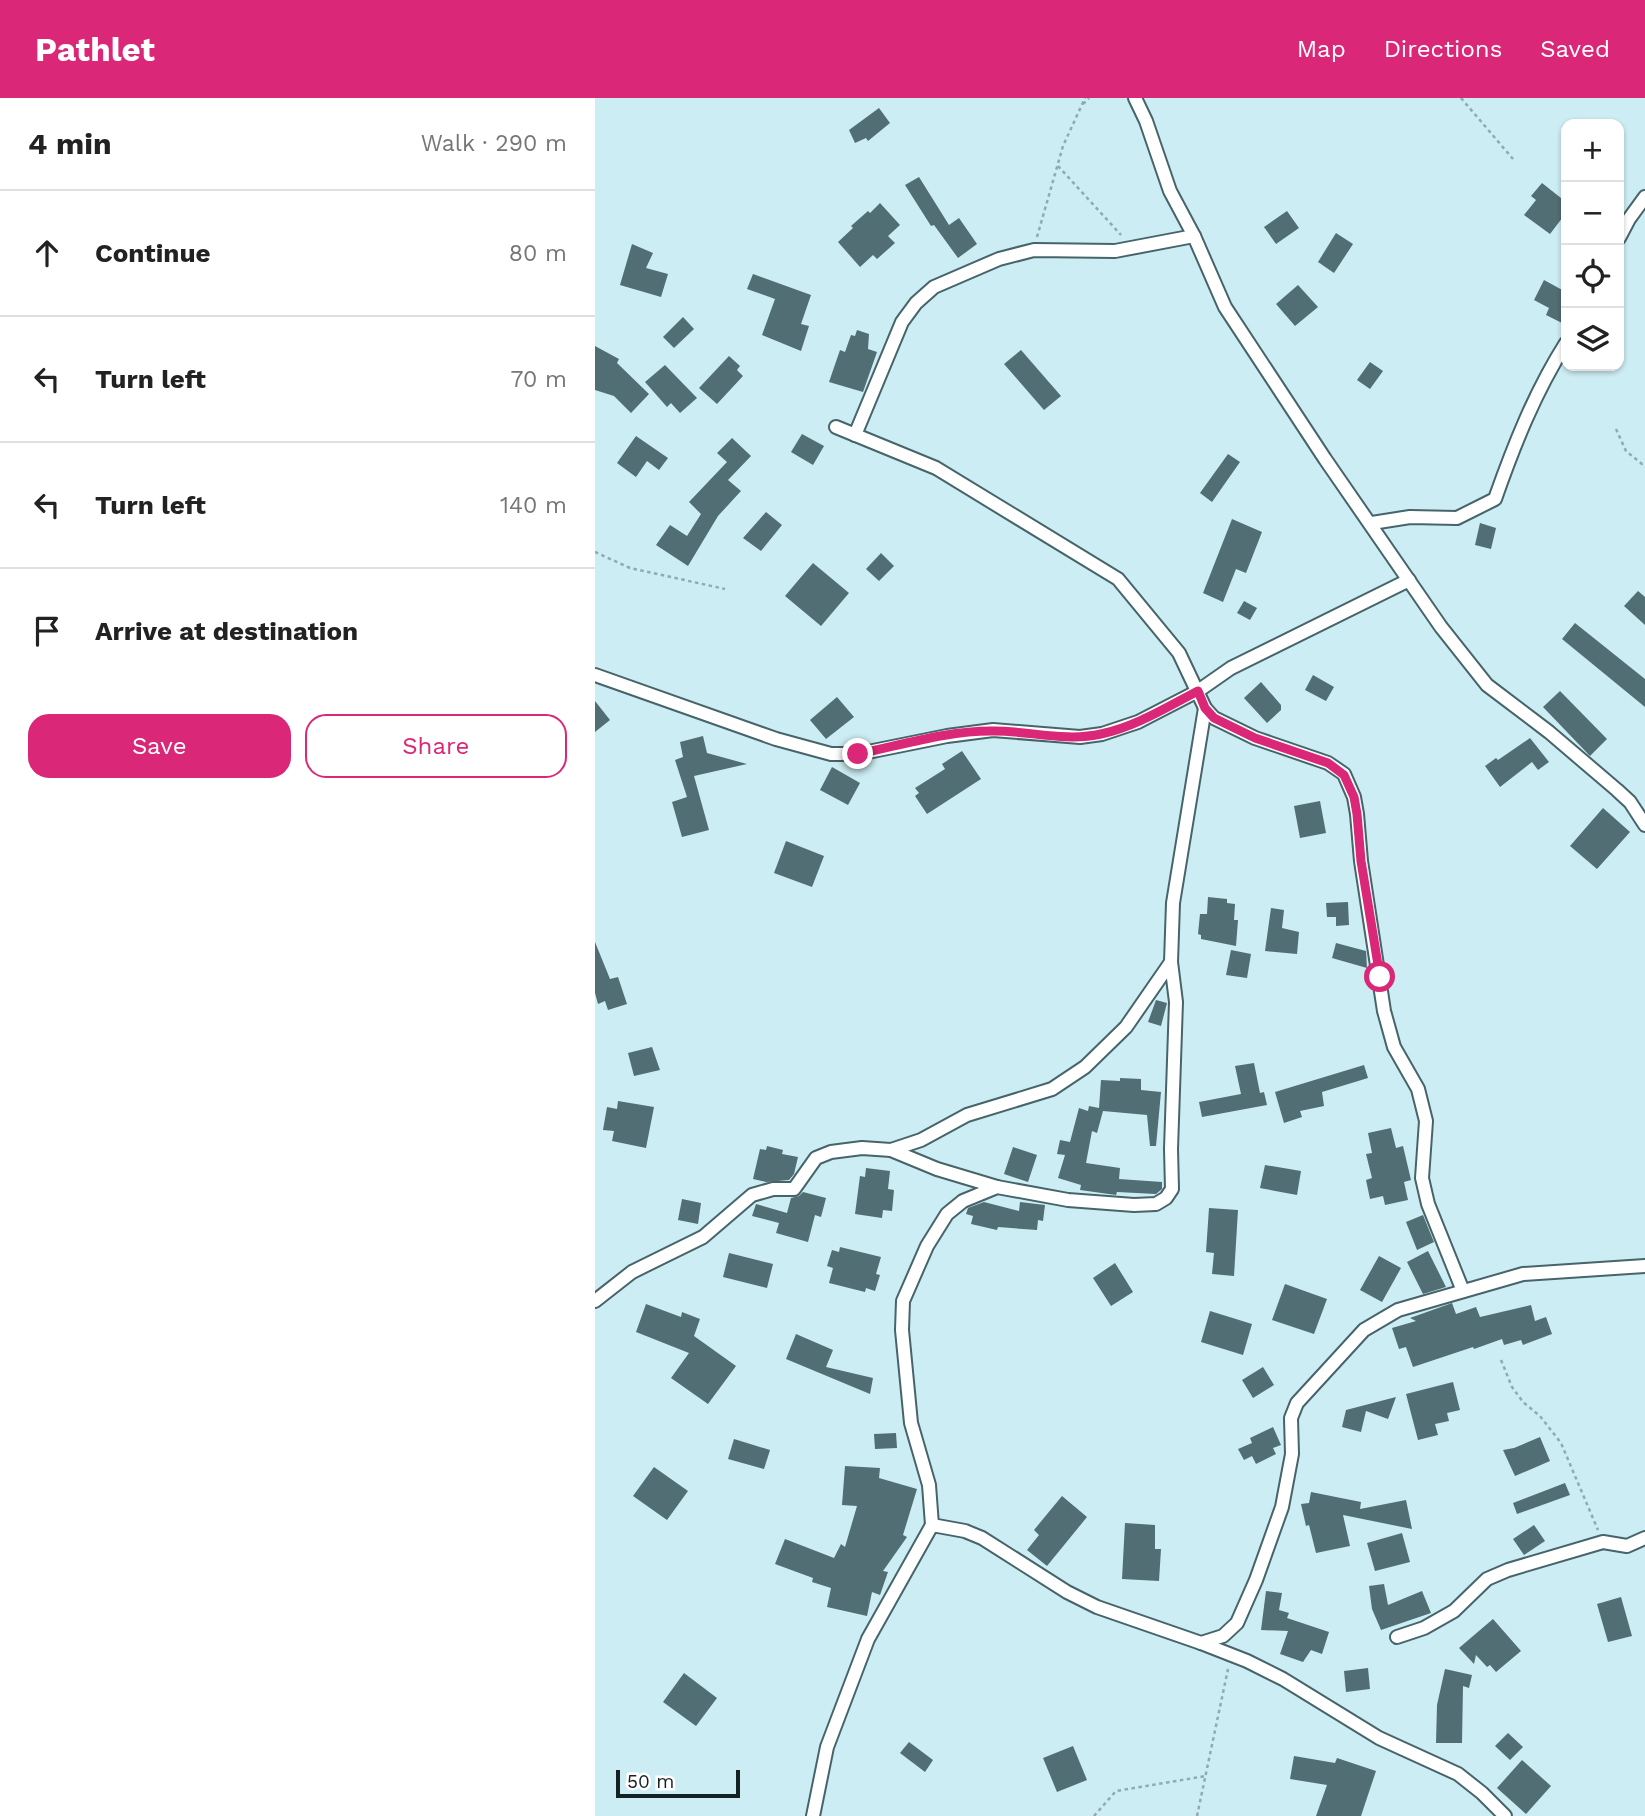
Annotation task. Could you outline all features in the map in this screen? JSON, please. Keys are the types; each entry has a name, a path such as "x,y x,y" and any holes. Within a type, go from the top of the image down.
{"street":[{"path":"1135,98 1150,131 1170,191 1194,236 1225,307 1441,627 1487,685 1549,732 1617,790 1630,802 1645,825"},
{"path":"1624,229 1645,197"},
{"path":"855,435 902,322 916,303 934,288 999,259 1034,250 1115,251 1194,236"},
{"path":"1371,523 1410,517 1457,518 1495,499 1512,452 1542,385 1561,352"},
{"path":"836,427 936,468 1118,579 1179,653 1205,708 1214,718 1255,738 1328,763 1344,775 1354,797 1384,1011 1394,1047 1418,1089 1426,1121 1422,1178 1428,1204 1463,1291"},
{"path":"595,675 776,739 831,754 858,754 947,736 993,730 1080,737 1102,734 1138,722 1198,691 1231,668 1409,580"},
{"path":"595,1301 632,1272 703,1237 752,1195 773,1189 795,1189 816,1158 831,1152 862,1148 891,1150 937,1169 997,1187 1068,1200 1134,1205 1156,1204 1166,1198 1172,1189 1176,1002 1171,962 1173,903 1205,708"},
{"path":"891,1150 921,1140 967,1115 1052,1089 1085,1067 1126,1027 1171,962"},
{"path":"813,1816 827,1747 869,1639 932,1525 929,1485 911,1423 902,1330 903,1301 927,1246 947,1214 963,1201 997,1187"},
{"path":"1201,1643 1223,1636 1237,1623 1271,1543 1289,1481 1292,1454 1291,1418 1297,1403 1331,1364 1371,1325 1398,1310 1523,1274 1645,1266"},
{"path":"932,1525 965,1531 982,1538 1097,1607 1231,1654 1283,1679 1346,1720 1388,1743 1458,1774 1505,1816"},
{"path":"1397,1637 1424,1628 1454,1611 1487,1579 1508,1570 1603,1542 1627,1546 1645,1538"}],"path":[{"path":"1034,250 1066,136 1087,98"},
{"path":"1461,98 1513,159"},
{"path":"1058,166 1133,248"},
{"path":"1616,429 1626,451 1645,464"},
{"path":"595,552 630,568 725,589"},
{"path":"1501,1360 1512,1387 1523,1402 1540,1416 1561,1444 1603,1542"},
{"path":"1197,1816 1231,1654"},
{"path":"1094,1816 1113,1793 1120,1789 1206,1776"}],"building":[{"path":"879,108 890,123 868,141 866,138 855,143 849,130"},
{"path":"919,177 949,225 959,218 977,244 958,258 934,225 931,226 905,185"},
{"path":"1542,183 1561,198 1561,220 1550,234 1524,215 1536,200 1531,196"},
{"path":"880,203 900,225 888,236 895,243 877,259 873,255 860,267 838,242 853,228 851,226"},
{"path":"1287,211 1299,228 1276,244 1264,227"},
{"path":"1336,233 1353,244 1334,273 1318,262"},
{"path":"632,244 653,253 646,268 668,274 661,297 620,285"},
{"path":"753,274 811,295 801,324 809,326 801,351 762,335 775,299 747,289"},
{"path":"1544,280 1561,289 1561,322 1546,315 1549,308 1534,300"},
{"path":"1298,285 1318,307 1295,326 1276,304"},
{"path":"683,317 694,329 674,348 663,337"},
{"path":"857,330 869,334 868,349 877,352 863,392 829,382 840,350 845,352 851,335 855,336"},
{"path":"595,346 619,359 617,363 649,394 631,413 614,396 595,390"},
{"path":"1021,350 1061,396 1044,410 1004,364"},
{"path":"729,356 740,366 737,370 743,376 717,404 699,388"},
{"path":"1370,362 1383,371 1370,389 1357,380"},
{"path":"665,365 697,398 680,413 671,403 667,407 645,382"},
{"path":"802,434 824,446 813,465 791,452"},
{"path":"636,436 668,458 659,470 647,461 636,477 617,463"},
{"path":"732,438 751,456 728,480 741,491 718,516 688,566 656,545 670,525 687,536 701,514 689,502 727,462 717,453"},
{"path":"1228,454 1240,462 1212,502 1200,493"},
{"path":"766,512 782,525 761,551 743,538"},
{"path":"1232,519 1262,532 1246,573 1236,569 1223,602 1203,593"},
{"path":"1480,523 1496,528 1491,549 1475,545"},
{"path":"881,553 894,566 879,581 866,569"},
{"path":"813,563 849,593 821,626 785,596"},
{"path":"1638,591 1645,597 1645,625 1624,606"},
{"path":"1244,601 1257,608 1250,620 1237,613"},
{"path":"1575,623 1645,679 1645,707 1562,639"},
{"path":"1313,675 1334,687 1326,701 1305,690"},
{"path":"1261,682 1281,705 1281,710 1267,723 1244,698"},
{"path":"1560,691 1607,739 1590,756 1543,707"},
{"path":"837,697 854,717 826,739 810,720"},
{"path":"595,701 610,720 595,732"},
{"path":"703,736 707,753 747,764 694,776 709,830 682,837 672,802 687,797 675,760 683,757 680,742"},
{"path":"1530,738 1549,762 1538,770 1532,762 1500,787 1485,766"},
{"path":"962,751 981,779 927,814 915,796 919,793 915,788 945,769 942,764"},
{"path":"832,767 860,783 848,805 820,790"},
{"path":"1320,801 1326,833 1300,838 1294,806"},
{"path":"1603,808 1630,832 1597,869 1570,846"},
{"path":"786,841 824,856 812,887 774,873"},
{"path":"1208,897 1227,899 1227,903 1235,904 1234,920 1238,920 1236,946 1201,939 1198,934 1200,914 1207,914"},
{"path":"1348,902 1349,925 1336,926 1336,917 1327,917 1326,903"},
{"path":"1271,908 1284,910 1282,928 1299,932 1297,954 1265,951"},
{"path":"595,942 610,979 618,977 627,1004 608,1010 605,1001 598,1004 595,993"},
{"path":"1336,943 1366,951 1367,968 1332,958"},
{"path":"1231,950 1251,954 1247,978 1226,975"},
{"path":"1156,1000 1167,1003 1161,1026 1148,1022"},
{"path":"652,1047 660,1070 634,1076 628,1053"},
{"path":"1254,1063 1260,1093 1264,1092 1267,1105 1202,1117 1199,1102 1241,1094 1235,1066"},
{"path":"1364,1065 1368,1078 1322,1092 1324,1106 1300,1111 1302,1117 1284,1123 1275,1092"},
{"path":"1120,1078 1141,1079 1141,1090 1161,1092 1156,1146 1150,1146 1147,1115 1103,1111 1097,1133 1092,1131 1086,1163 1120,1168 1119,1179 1162,1182 1162,1189 1156,1194 1117,1192 1116,1195 1080,1190 1081,1185 1058,1178 1065,1155 1057,1154 1060,1140 1070,1142 1079,1108 1088,1111 1089,1106 1099,1108 1101,1080 1120,1081"},
{"path":"618,1101 654,1107 646,1148 612,1141 614,1131 603,1130 607,1107 617,1109"},
{"path":"1391,1128 1396,1148 1403,1146 1411,1180 1404,1182 1408,1200 1385,1205 1383,1196 1370,1199 1366,1180 1372,1178 1366,1154 1372,1153 1368,1133"},
{"path":"767,1146 783,1150 782,1154 798,1157 794,1174 789,1180 766,1182 753,1179 760,1149 766,1150"},
{"path":"1013,1147 1037,1155 1028,1182 1004,1174"},
{"path":"1265,1165 1301,1171 1297,1195 1260,1188"},
{"path":"866,1168 890,1171 888,1189 894,1190 892,1211 883,1210 882,1218 855,1214 860,1176 865,1177"},
{"path":"803,1192 826,1198 821,1217 815,1215 808,1242 776,1233 779,1223 752,1216 756,1204 787,1213 791,1198"},
{"path":"682,1199 701,1203 698,1224 678,1220"},
{"path":"984,1202 1019,1211 1020,1202 1045,1205 1043,1221 1038,1220 1037,1230 998,1227 997,1230 971,1224 973,1216 966,1214 968,1208"},
{"path":"1209,1208 1238,1210 1234,1276 1212,1274 1214,1253 1206,1252"},
{"path":"1423,1215 1434,1242 1417,1250 1406,1222"},
{"path":"840,1247 881,1257 876,1274 880,1275 875,1291 866,1288 865,1292 829,1283 833,1268 827,1266 832,1250 839,1252"},
{"path":"1428,1251 1446,1287 1423,1294 1407,1262"},
{"path":"729,1253 773,1264 767,1288 723,1277"},
{"path":"1379,1256 1401,1268 1382,1302 1360,1290"},
{"path":"1115,1263 1133,1292 1111,1306 1093,1278"},
{"path":"1285,1284 1327,1299 1314,1334 1272,1320"},
{"path":"1452,1303 1456,1314 1476,1307 1480,1317 1531,1305 1535,1321 1546,1317 1552,1334 1523,1345 1521,1340 1504,1345 1502,1339 1413,1367 1406,1347 1399,1349 1392,1328 1416,1321 1410,1318"},
{"path":"646,1304 681,1317 682,1312 700,1319 694,1336 736,1366 708,1404 671,1378 689,1353 636,1332"},
{"path":"1210,1311 1252,1324 1243,1355 1201,1342"},
{"path":"796,1334 833,1350 826,1367 873,1378 870,1394 786,1359"},
{"path":"1263,1367 1274,1385 1253,1398 1242,1380"},
{"path":"1453,1382 1460,1410 1447,1413 1449,1421 1435,1424 1438,1435 1418,1440 1406,1394"},
{"path":"1396,1397 1388,1419 1366,1411 1361,1432 1342,1427 1346,1410"},
{"path":"1273,1427 1281,1445 1273,1448 1276,1454 1256,1464 1252,1456 1244,1460 1238,1449 1252,1443 1250,1438"},
{"path":"896,1433 897,1448 875,1449 874,1434"},
{"path":"1540,1437 1550,1461 1515,1476 1503,1450"},
{"path":"734,1439 770,1450 764,1469 728,1459"},
{"path":"845,1466 880,1468 879,1478 917,1489 903,1535 907,1537 883,1571 888,1572 880,1595 872,1592 867,1616 827,1607 831,1588 812,1582 813,1578 775,1564 785,1539 834,1558 841,1544 845,1547 857,1506 842,1505"},
{"path":"654,1467 688,1491 667,1520 633,1496"},
{"path":"1565,1483 1570,1495 1517,1514 1513,1503"},
{"path":"1311,1492 1361,1502 1360,1509 1406,1500 1412,1529 1343,1515 1350,1546 1316,1553 1301,1504 1309,1503"},
{"path":"1062,1496 1087,1517 1047,1566 1027,1550 1039,1535 1034,1530"},
{"path":"1125,1523 1155,1525 1155,1549 1161,1549 1159,1581 1122,1579"},
{"path":"1534,1525 1545,1541 1524,1555 1513,1539"},
{"path":"1402,1533 1410,1562 1375,1571 1367,1543"},
{"path":"1384,1584 1388,1605 1422,1591 1431,1613 1381,1630 1372,1609 1369,1586"},
{"path":"1266,1591 1282,1593 1279,1610 1289,1613 1287,1618 1329,1632 1322,1654 1311,1650 1303,1662 1280,1654 1288,1631 1261,1630"},
{"path":"1621,1597 1632,1636 1608,1642 1597,1604"},
{"path":"1493,1619 1521,1651 1496,1672 1476,1655 1474,1664 1459,1648"},
{"path":"1368,1668 1370,1689 1346,1692 1344,1671"},
{"path":"1445,1669 1472,1675 1469,1688 1463,1686 1462,1743 1436,1743 1437,1705"},
{"path":"684,1673 717,1698 696,1726 663,1702"},
{"path":"1508,1733 1523,1747 1510,1760 1495,1746"},
{"path":"909,1742 933,1760 925,1772 900,1753"},
{"path":"1073,1746 1087,1780 1057,1792 1043,1758"},
{"path":"1294,1756 1335,1763 1337,1758 1376,1771 1361,1816 1316,1816 1327,1785 1290,1779"},
{"path":"1522,1760 1551,1786 1526,1814 1497,1788"}],"route":[{"path":"858,754 947,736 993,730 1080,737 1102,734 1138,722 1198,691 1205,708 1214,718 1255,738 1328,763 1344,775 1354,797 1361,861 1380,977"}]}
